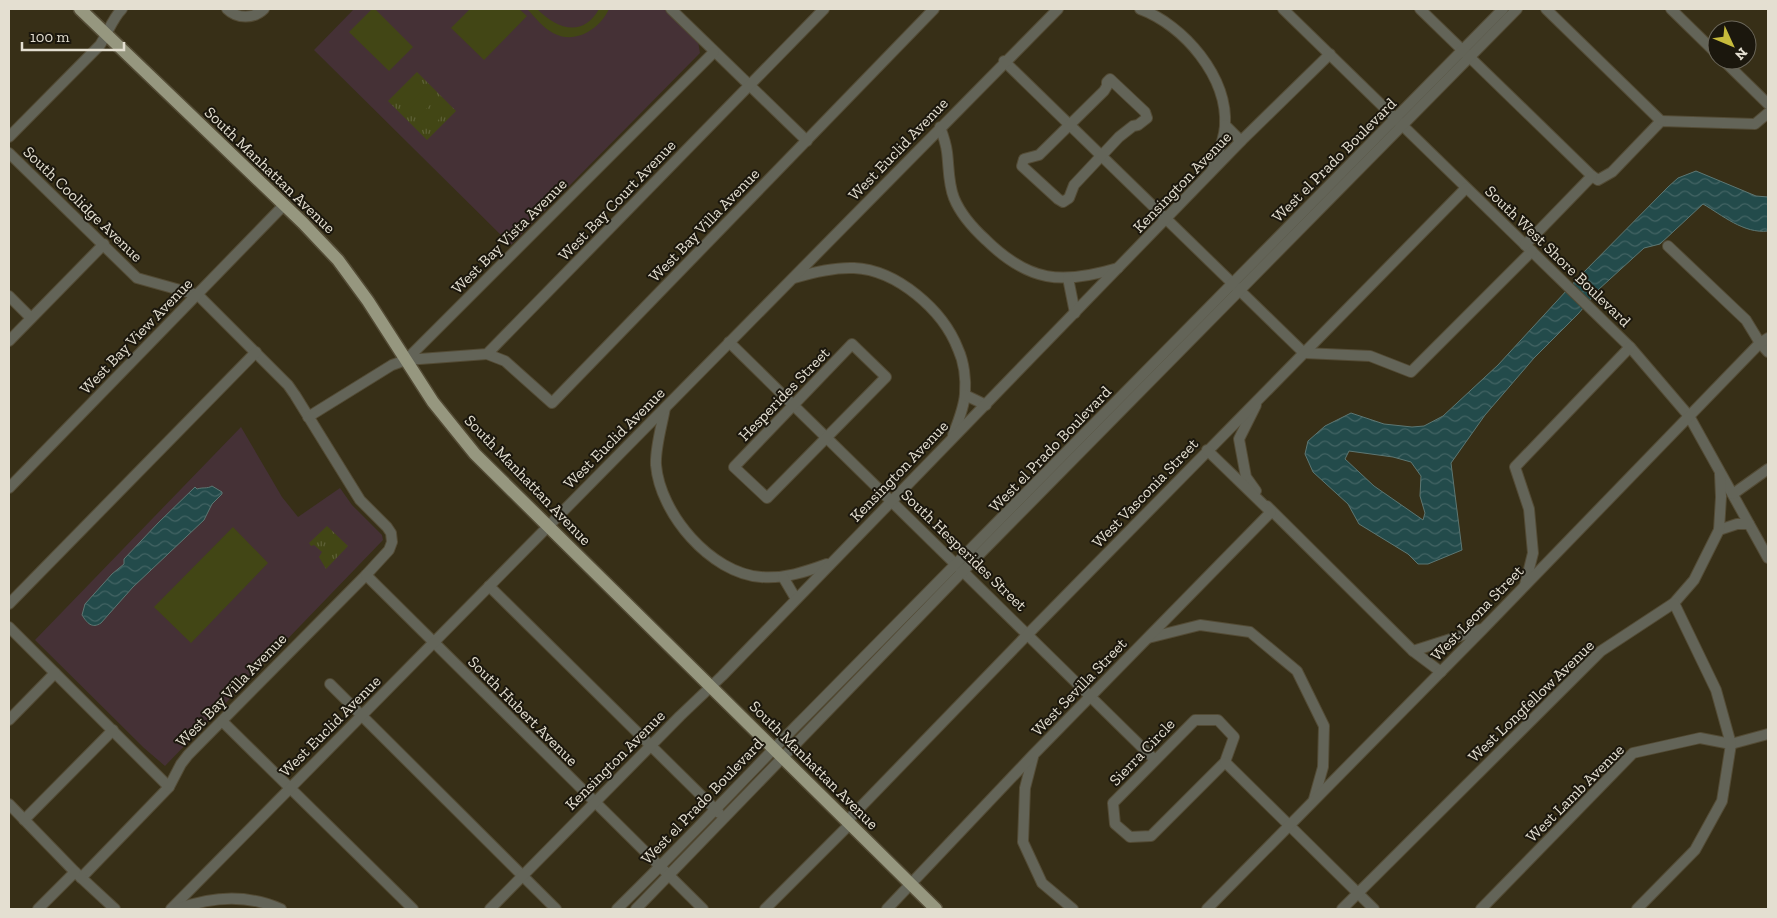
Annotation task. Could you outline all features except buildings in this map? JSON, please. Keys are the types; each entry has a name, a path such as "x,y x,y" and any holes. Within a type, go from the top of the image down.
{"main road":[{"name":"South Manhattan Avenue","path":"80,9 284,205 338,260 368,301 433,402 475,454 936,909"}],"street":[{"path":"9,137 100,45 114,17 122,9"},
{"path":"227,9 243,17 261,12 264,9"},
{"path":"671,9 807,141"},
{"name":"West Bay Court Avenue","path":"487,354 824,9"},
{"name":"West Bay Villa Avenue","path":"487,354 506,361 552,403 934,9"},
{"name":"West Euclid Avenue","path":"171,909 793,278 1004,61 1058,9"},
{"path":"1140,9 1152,13 1188,42 1205,61 1216,81 1223,100 1225,125 1210,176"},
{"name":"South West Shore Boulevard","path":"1283,9 1630,347 1689,416 1768,558"},
{"path":"1420,9 1598,180 1612,172 1661,121"},
{"name":"West el Prado Boulevard","path":"1466,54 1503,9"},
{"name":"West el Prado Boulevard","path":"617,909 879,643 960,568 1051,477 1466,54 1517,9"},
{"path":"1546,9 1661,121 1756,124 1768,113"},
{"path":"1671,9 1707,44"},
{"name":"West Bay Vista Avenue","path":"308,417 392,365 406,360 714,52"},
{"name":"Kensington Avenue","path":"490,909 711,686 830,562 1210,176 1242,141 1330,54"},
{"path":"1004,61 1304,353 1370,356 1411,372 1528,248 1592,176"},
{"path":"1733,70 1768,104"},
{"path":"1110,79 1145,112 1147,118 1127,130 1074,185 1069,198 1063,202 1022,166 1024,159 1039,155 1069,125 1104,91 1110,79"},
{"path":"1225,125 1242,141"},
{"path":"940,127 947,150 948,174 954,198 979,234 1003,257 1018,267 1036,275 1068,278 1095,275 1119,268"},
{"name":"South Coolidge Avenue","path":"9,152 104,244 136,278 198,295 288,385 360,500 387,528 392,542 389,550"},
{"name":"West Vasconia Street","path":"765,909 1028,634 1466,188"},
{"name":"West Bay View Avenue","path":"9,488 284,205"},
{"path":"9,341 104,244"},
{"path":"1668,246 1746,320 1764,341 1768,352"},
{"path":"793,278 822,270 854,268 880,272 898,281 916,294 937,315 951,333 959,351 964,372 965,395 952,438"},
{"path":"1068,278 1075,313"},
{"path":"9,296 31,318"},
{"name":"West Leona Street","path":"1207,909 1764,341"},
{"name":"South Hesperides Street","path":"729,342 1155,760"},
{"name":"Hesperides Street","path":"852,344 886,377 826,438 767,498 734,467 852,344"},
{"path":"1525,586 1533,552 1529,509 1515,467 1630,347"},
{"path":"9,604 256,352"},
{"path":"406,360 487,354"},
{"path":"965,395 986,405"},
{"path":"1259,398 1239,439 1246,477 1271,512"},
{"path":"665,408 656,464 662,490 673,516 683,529 707,552 724,564 743,573 759,577 783,577 804,572 830,562"},
{"path":"1208,450 1413,651 1441,672"},
{"path":"1733,494 1768,469"},
{"name":"West Longfellow Avenue","path":"1342,909 1601,651 1674,603 1694,580 1719,530 1720,471"},
{"name":"West Sevilla Street","path":"888,909 1033,755 1271,512"},
{"path":"1719,530 1737,524 1750,524"},
{"name":"West Bay Villa Avenue","path":"38,909 78,875 170,787 181,764 188,755 389,550"},
{"name":"West el Prado Boulevard","path":"636,909 887,651 960,568"},
{"name":"South Hubert Avenue","path":"366,575 703,909"},
{"path":"783,577 796,599"},
{"path":"489,586 725,819"},
{"path":"1637,909 1695,850 1722,801 1731,744 1716,690 1674,603"},
{"path":"1148,638 1200,625 1250,632 1297,671 1324,726 1323,767 1314,800"},
{"path":"9,627 170,787"},
{"path":"1413,651 1483,629"},
{"path":"879,643 887,651"},
{"path":"9,720 55,673"},
{"path":"330,684 556,909"},
{"path":"804,718 813,727"},
{"name":"Sierra Circle","path":"1195,720 1218,720 1234,736 1225,762 1151,836 1130,837 1115,824 1113,803 1195,720"},
{"path":"222,721 413,909"},
{"path":"24,820 113,730"},
{"name":"West Lamb Avenue","path":"1481,909 1633,753 1700,738 1731,744 1768,734"},
{"path":"1033,755 1025,788 1023,842 1042,883 1073,909"},
{"path":"1225,762 1374,909"},
{"path":"745,779 755,788"},
{"path":"9,804 78,875 115,909"},
{"path":"178,909 226,898 246,898 268,903 282,909"}],"shaded area":[{"path":"354,9 665,9 698,41 700,53 511,245 314,50"},
{"path":"241,427 282,497 298,517 340,488 352,505 382,535 383,540 165,766 144,748 35,640"}],"green space":[{"path":"372,9 375,9 413,47 389,71 349,32"},
{"path":"470,9 519,9 527,16 484,60 451,28"},
{"path":"527,9 537,9 544,16 560,25 577,27 585,24 599,9 609,9 600,23 593,29 578,36 570,37 561,36 549,31"},
{"path":"417,72 456,111 427,140 388,101"},
{"path":"415,82 423,90 406,107 398,99"},
{"path":"426,93 434,101 417,118 409,110"},
{"path":"438,104 446,112 429,129 421,121"},
{"path":"327,526 348,546 326,569 319,557 322,552 309,543"},
{"path":"233,527 268,563 191,643 154,607"}],"water":[{"path":"1696,171 1756,196 1768,197 1768,231 1750,230 1742,227 1703,204 1660,244 1644,248 1598,290 1579,313 1534,358 1485,415 1451,463 1462,550 1428,564 1418,564 1408,554 1359,524 1348,504 1313,472 1305,454 1308,441 1325,426 1351,413 1384,424 1412,427 1424,426 1443,416 1498,365 1579,277 1678,178","holes":["1349,451 1393,457 1411,462 1421,476 1420,496 1425,513 1423,520 1374,486 1345,459"]},
{"path":"212,486 222,492 222,494 212,504 204,520 133,587 101,623 92,625 88,623 82,615 85,604 112,574 124,564 124,559 195,487 197,489"}]}
